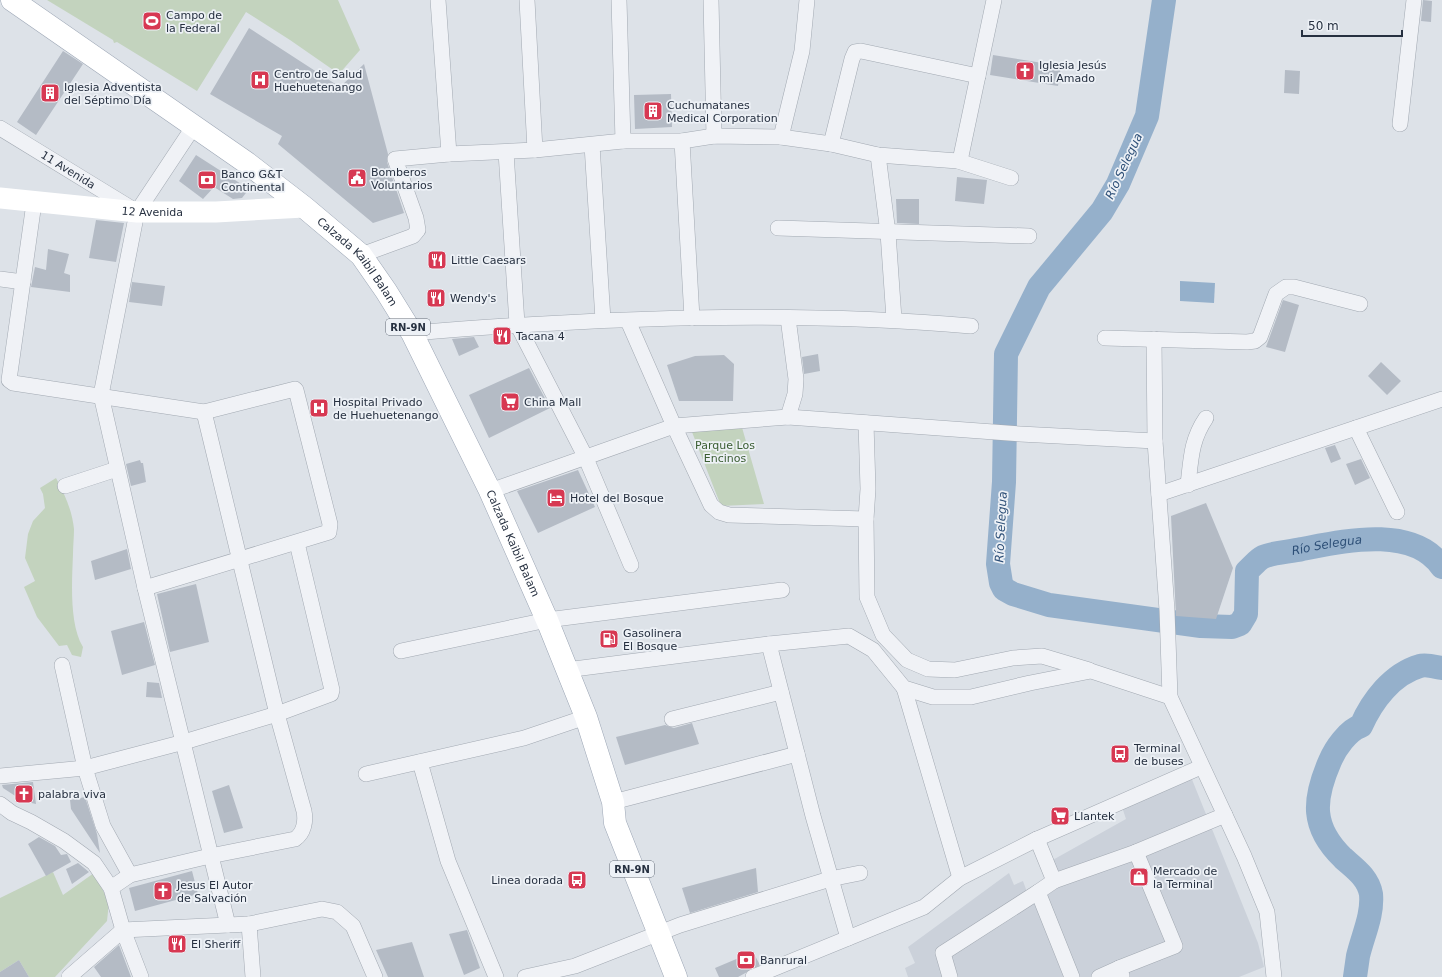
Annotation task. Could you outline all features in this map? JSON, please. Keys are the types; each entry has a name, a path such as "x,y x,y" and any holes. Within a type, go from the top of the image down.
{"main road":[{"name":"Calzada Kaibil Balam","path":"12,0 194,126 304,207 361,255 386,291 412,333 490,491 547,620 586,717 613,802 615,823 664,931 692,977"},
{"name":"Calzada Kaibil Balam","path":"664,931 676,977"}],"street":[{"path":"438,0 449,154"},
{"path":"527,0 535,150"},
{"path":"619,0 623,141"},
{"path":"711,0 714,136"},
{"path":"781,137 802,51 807,0"},
{"path":"958,161 961,156 994,0"},
{"path":"1400,124 1414,0"},
{"path":"831,144 855,52 861,51 978,76"},
{"path":"194,126 137,212 101,395 145,588 228,925"},
{"name":"11 Avenida","path":"0,128 137,212"},
{"path":"361,255 413,236 418,230 416,218 395,159 449,154 535,150 623,141 682,141 714,136 781,137 831,144 878,154 958,161 1011,178"},
{"path":"682,141 692,318"},
{"path":"592,144 603,320"},
{"path":"506,152 517,324 585,456 631,565"},
{"path":"878,154 888,233 894,319"},
{"name":"12 Avenida","path":"0,198 34,203 137,212 216,212 304,207"},
{"path":"34,203 9,380 13,383 101,395 204,412 295,389 296,390 331,526 328,533 145,588"},
{"path":"778,228 888,233 1029,236"},
{"path":"0,279 22,282"},
{"path":"1105,338 1255,341 1260,337 1276,294 1286,287 1294,287 1360,304"},
{"path":"412,333 517,324 692,318 894,319 971,326"},
{"path":"788,318 796,379 795,394 788,417"},
{"path":"628,321 674,426 711,505 718,512 729,515 866,519"},
{"path":"1154,339 1155,441 1167,610 1170,697 1201,767 1244,856 1267,912 1274,977"},
{"path":"1159,494 1442,399"},
{"path":"111,888 130,876 210,856 296,839 303,828 304,811 277,714 204,412"},
{"path":"490,491 585,456 674,426 788,417 1020,434 1155,441"},
{"path":"1188,485 1192,447 1197,432 1206,418"},
{"path":"866,423 868,489 866,519 866,597 883,635 907,660 928,669 955,670 1013,658 1042,656 1170,697"},
{"path":"1356,428 1397,512"},
{"path":"65,486 117,469"},
{"path":"0,776 85,768 184,742 277,714 331,694 332,690 297,543"},
{"path":"401,651 547,620 782,590"},
{"path":"566,670 769,644 849,636 873,650 904,688 960,878"},
{"path":"769,644 830,879 848,938"},
{"path":"62,666 85,768 103,826 130,876"},
{"path":"904,688 933,697 971,697 1030,683 1092,671"},
{"path":"672,719 781,692"},
{"path":"366,774 524,738 586,717"},
{"path":"613,802 797,754"},
{"path":"420,762 448,861 496,977"},
{"path":"753,977 924,907 960,878 1037,839 1201,767"},
{"path":"0,804 12,814 32,822 94,863 111,888 123,930 141,977"},
{"path":"950,977 943,953 1054,881 1136,852 1225,816"},
{"path":"1037,839 1054,881"},
{"path":"1099,977 1120,972 1175,946 1136,852"},
{"path":"525,977 577,971 664,931 830,879 860,873"},
{"path":"1038,892 1072,977"},
{"path":"69,977 123,930 249,924 322,909 337,912 346,919 355,930 375,977"},
{"path":"249,924 253,977"}],"shaded area":[{"name":"Mercado de la Terminal","path":"1191,777 1258,943 1264,967 1239,977 908,977 905,968 915,963 908,947 1009,873 1014,885 1023,881 1027,892 1047,885 1042,866 1126,819 1121,804"}],"green space":[{"path":"47,0 338,0 360,50 339,74 246,12 197,91 117,42 114,43 113,40"},
{"name":"Parque Los Encinos","path":"741,424 764,504 721,506 692,432"},
{"path":"56,478 68,503 74,529 72,602 75,627 83,647 81,657 72,655 67,645 59,646 37,617 24,587 35,581 25,558 28,534 33,521 45,508 43,494 40,488"},
{"path":"53,872 63,895 94,873 109,902 107,921 55,977 29,977 19,960 0,972 0,898"}],"water":[{"path":"1180,281 1215,283 1214,303 1180,301"}],"building":[{"path":"1423,0 1432,1 1431,22 1421,21"},
{"name":"Bomberos Voluntarios","path":"249,28 340,87 364,64 388,154 387,162 404,213 373,223 278,144 282,136 210,94"},
{"name":"Iglesia Adventista del Séptimo Día","path":"63,51 83,64 36,135 17,122"},
{"name":"Iglesia Jesús mi Amado","path":"993,55 1061,66 1058,86 990,75"},
{"path":"1285,70 1300,71 1299,94 1284,93"},
{"name":"Cuchumatanes Medical Corporation","path":"671,94 672,127 635,129 634,95"},
{"name":"Banco G&T Continental","path":"196,155 249,189 242,198 233,199 214,187 203,199 179,181"},
{"path":"957,177 987,180 984,204 955,201"},
{"path":"896,199 919,199 919,224 897,223"},
{"path":"96,220 124,223 116,262 89,258"},
{"path":"48,249 69,254 64,273 70,275 70,292 31,287 35,267 46,270"},
{"path":"132,282 165,286 162,306 129,302"},
{"path":"1283,300 1299,305 1285,352 1266,347"},
{"path":"474,337 479,347 459,356 452,339"},
{"path":"818,354 820,371 804,374 802,357"},
{"path":"724,355 734,364 733,401 679,401 667,365 695,356"},
{"path":"1381,362 1401,381 1387,395 1368,376"},
{"name":"China Mall","path":"529,368 550,408 489,438 469,395"},
{"path":"1335,445 1341,459 1331,463 1325,448"},
{"path":"1361,459 1370,478 1355,485 1346,464"},
{"path":"140,460 141,463 143,463 146,482 131,486 126,464"},
{"name":"Hotel del Bosque","path":"578,470 595,507 538,533 517,491"},
{"path":"1206,503 1233,568 1216,619 1176,616 1171,516"},
{"path":"127,549 131,569 95,580 91,561"},
{"path":"196,584 209,642 170,652 157,594"},
{"path":"144,622 155,665 122,675 111,631"},
{"path":"147,682 159,683 162,698 146,697"},
{"path":"692,723 699,744 625,765 616,737 665,725 674,728"},
{"name":"palabra viva","path":"33,782 36,804 23,801 3,788 2,785"},
{"path":"229,785 243,828 224,833 212,791"},
{"path":"85,797 97,834 100,853 71,809 70,800"},
{"path":"39,837 55,846 61,855 67,854 71,862 46,876 28,844"},
{"path":"78,863 89,872 72,884 66,869"},
{"path":"756,868 758,892 690,913 682,888"},
{"name":"Jesus El Autor de Salvación","path":"192,871 198,894 135,911 129,888"},
{"path":"467,930 480,968 464,975 449,934"},
{"path":"412,942 424,977 388,977 376,950"},
{"path":"119,945 131,977 101,977 94,967"},
{"name":"Banrural","path":"753,952 760,965 738,977 719,977 715,968"},
{"path":"19,960 29,977 0,977 0,972"}],"waterway":[{"name":"Río Selegua","path":"1164,0 1147,116 1118,184 1102,211 1039,287 1006,354 1004,482 998,564 1001,583 1004,589 1013,594 1049,605 1201,626 1232,627 1240,624 1246,614 1247,571 1267,555 1357,540 1377,539 1414,545 1429,554 1442,567"},
{"name":"Río Selegua","path":"1355,977 1358,956 1371,910 1371,894 1364,878 1333,847 1325,835 1320,824 1318,812 1320,788 1335,751 1351,731 1361,726 1377,698 1392,682 1401,675 1422,665 1442,668"}],"place":[{"name":"Campo de la Federal","path":"152,21"},
{"name":"Iglesia Jesús mi Amado","path":"1025,71"},
{"name":"Centro de Salud Huehuetenango","path":"260,80"},
{"name":"Iglesia Adventista del Séptimo Día","path":"50,93"},
{"name":"Cuchumatanes Medical Corporation","path":"653,111"},
{"name":"Bomberos Voluntarios","path":"357,178"},
{"name":"Banco G&T Continental","path":"207,180"},
{"name":"Little Caesars","path":"437,260"},
{"name":"Wendy's","path":"436,298"},
{"name":"Tacana 4","path":"502,336"},
{"name":"China Mall","path":"510,402"},
{"name":"Hospital Privado de Huehuetenango","path":"319,408"},
{"name":"Hotel del Bosque","path":"556,498"},
{"name":"Gasolinera El Bosque","path":"609,639"},
{"name":"Terminal de buses","path":"1120,754"},
{"name":"palabra viva","path":"24,794"},
{"name":"Llantek","path":"1060,816"},
{"name":"Mercado de la Terminal","path":"1139,877"},
{"name":"Linea dorada","path":"577,880"},
{"name":"Jesus El Autor de Salvación","path":"163,891"},
{"name":"El Sheriff","path":"177,944"},
{"name":"Banrural","path":"746,960"}]}
